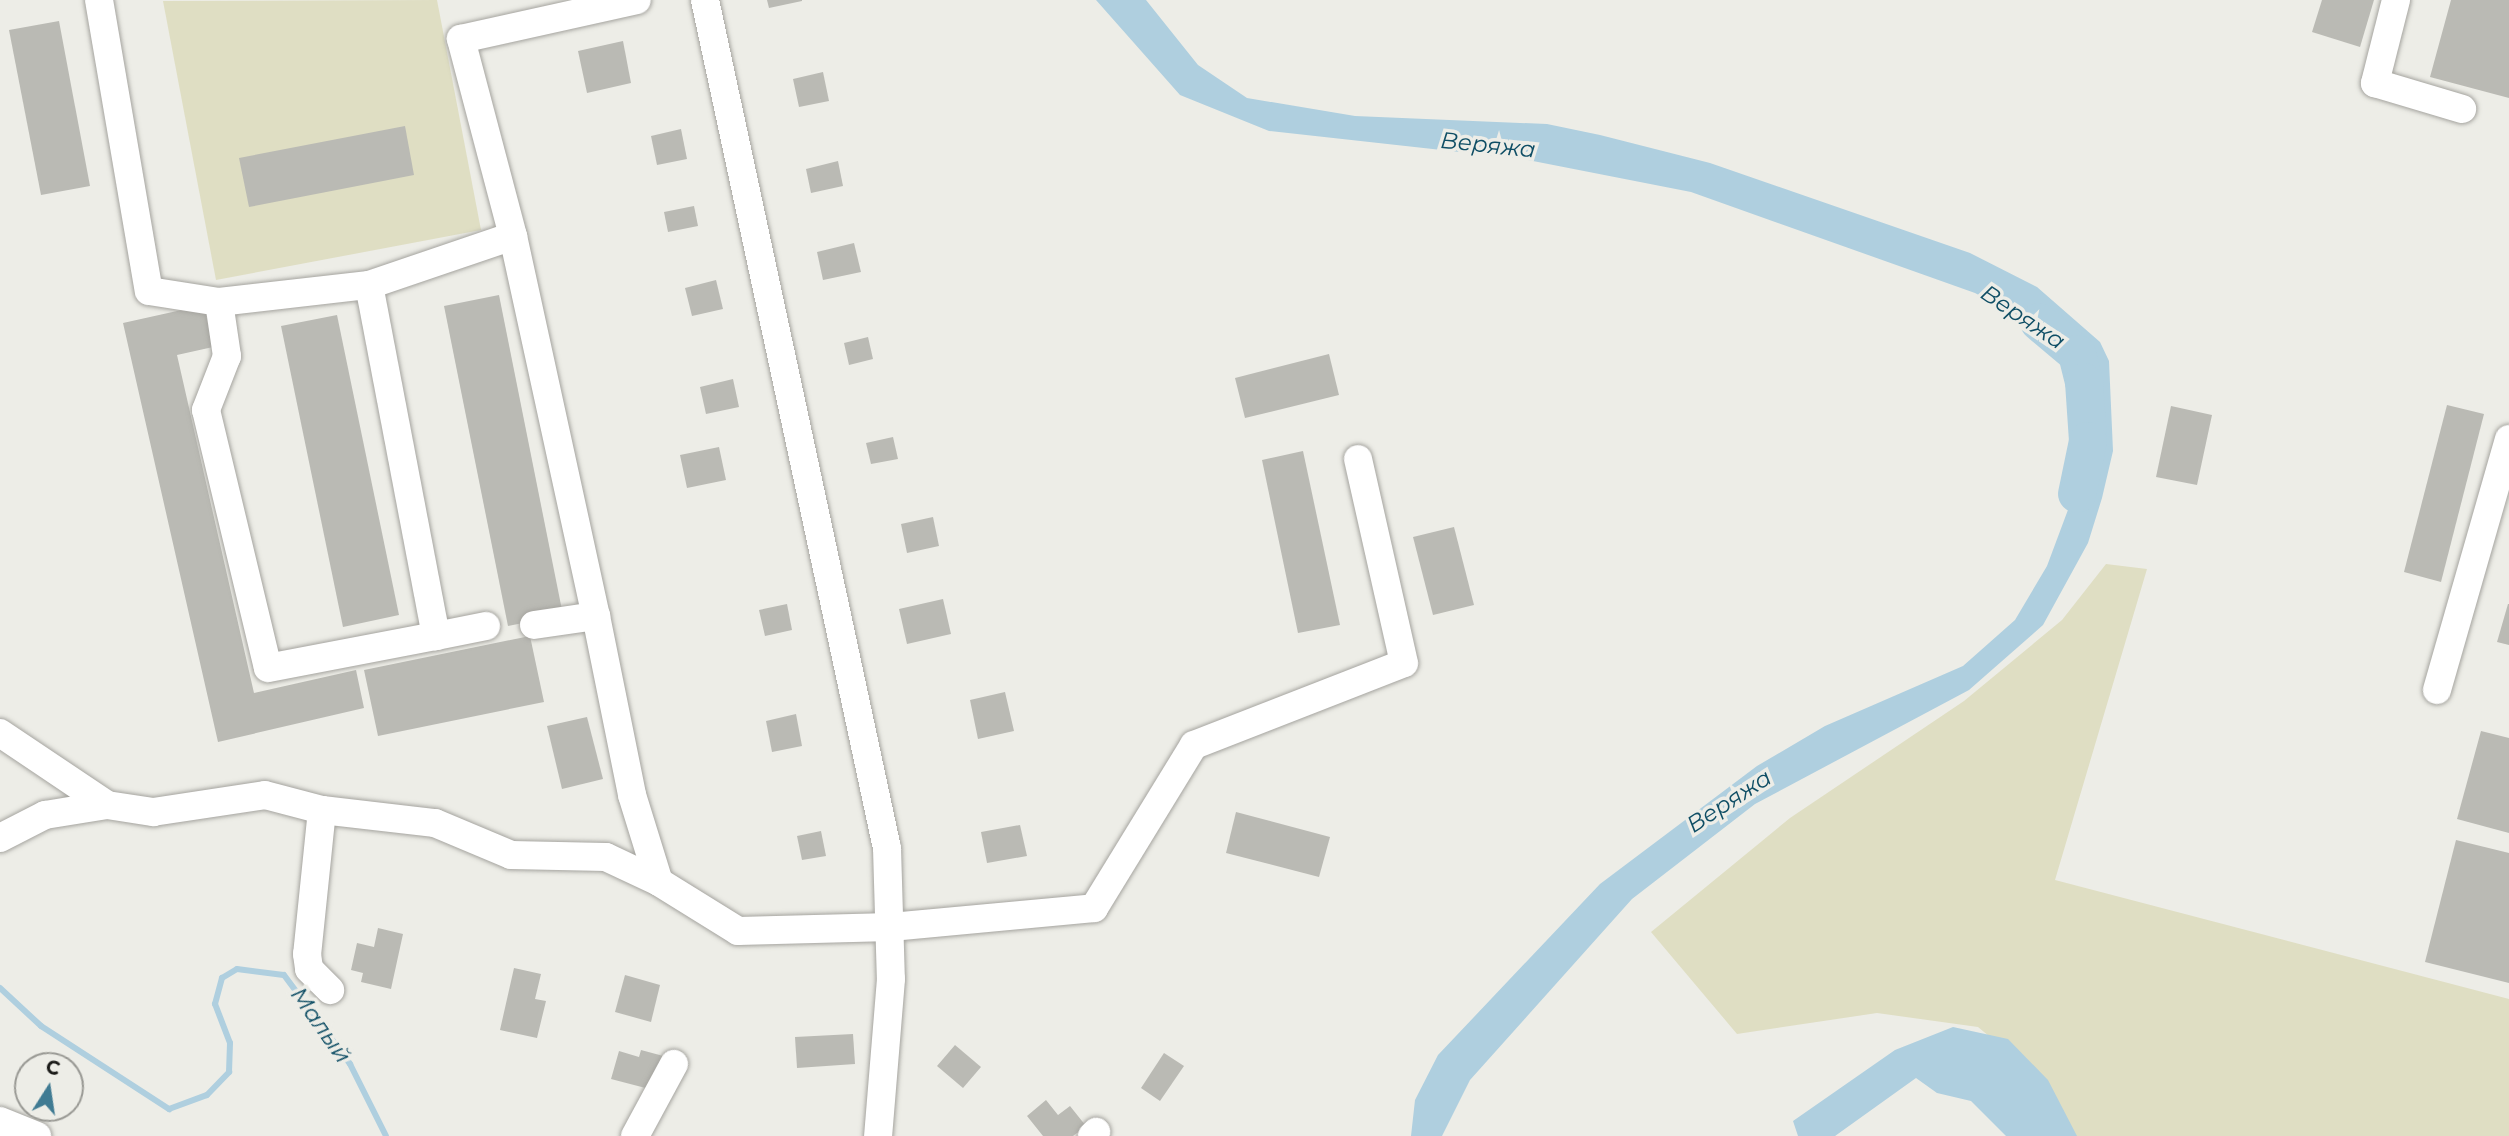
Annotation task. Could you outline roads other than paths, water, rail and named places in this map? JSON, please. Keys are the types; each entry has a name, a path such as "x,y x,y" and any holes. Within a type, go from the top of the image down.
{"street":[{"path":"99,0 149,291 219,302 369,285 513,236"},
{"path":"637,0 461,39 513,236 632,795 659,881"},
{"path":"705,0 887,848 891,927 878,1136"},
{"path":"2396,0 2375,83 2462,109"},
{"path":"369,285 436,636"},
{"path":"219,302 227,356 206,410 268,668 486,626"},
{"path":"2437,690 2509,439"},
{"path":"0,838 45,815 107,805 153,812 265,795 323,810 435,823 511,855 606,857 659,881 738,931 891,927 1094,908 1194,745 1404,663 1358,458"},
{"path":"534,625 596,616"},
{"path":"0,733 107,805"},
{"path":"323,810 307,954 309,969 330,990"},
{"path":"635,1136 674,1064"},
{"path":"0,1121 37,1136"}],"water":[{"path":"1096,0 1146,0 1198,65 1247,98 1355,116 1547,124 1600,135 1710,163 1970,253 2037,287 2100,342 2109,361 2113,451 2102,498 2088,543 2043,625 1969,690 1755,804 1632,899 1470,1080 1442,1136 1411,1136 1415,1100 1438,1055 1600,884 1757,766 1825,726 1963,666 2015,620 2047,566 2081,475 2088,439 2081,360 2049,332 1975,293 1691,192 1523,159 1269,131 1180,95"},
{"path":"1953,1027 2008,1039 2048,1080 2077,1136 2006,1136 1971,1101 1937,1093 1916,1078 1835,1136 1798,1136 1793,1121 1895,1050"}],"waterway":[{"name":"Веряжа","path":"2039,322 2077,354 2084,382 2088,441 2077,494"},
{"name":"Малый","path":"0,988 41,1026 169,1109 207,1095 229,1072 230,1043 215,1004 222,978 237,969 284,975 350,1064 386,1136"}]}
